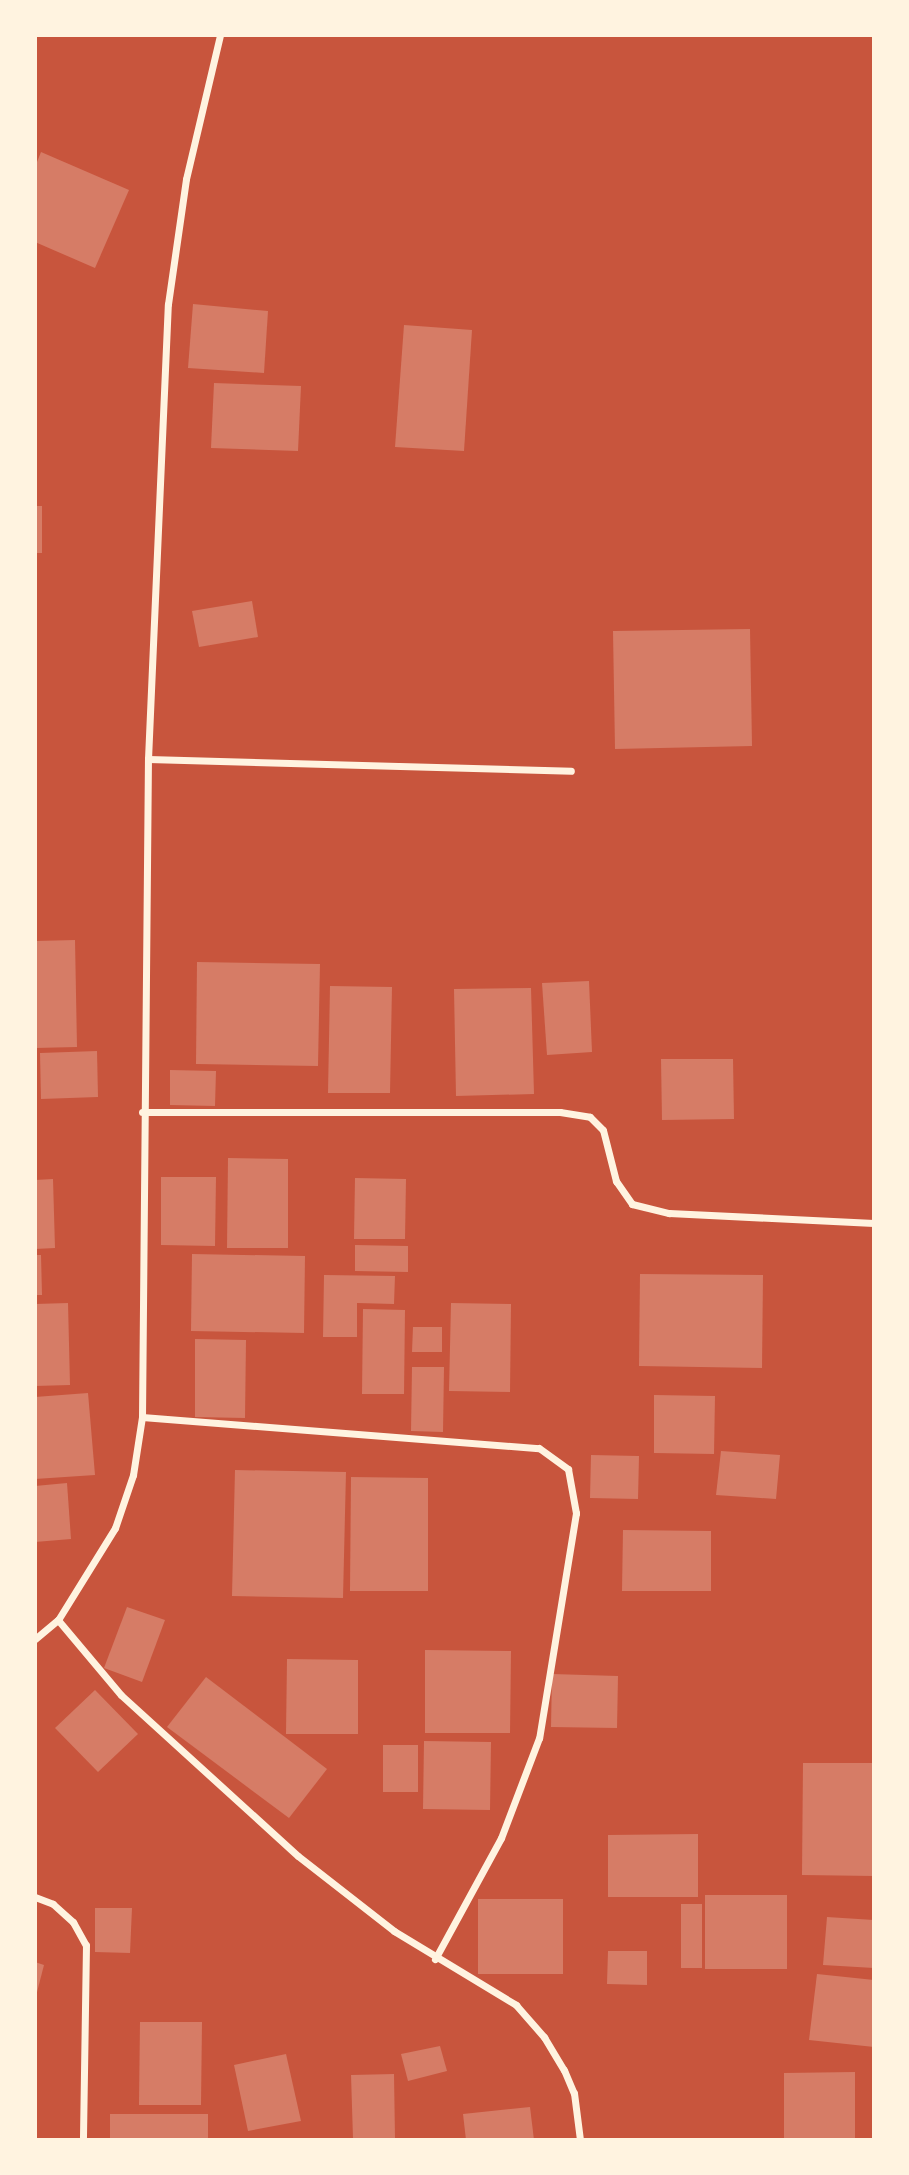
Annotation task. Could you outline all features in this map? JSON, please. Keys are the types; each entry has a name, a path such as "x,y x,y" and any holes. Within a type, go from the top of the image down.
{"street":[{"path":"35,1639 58,1620 115,1528 133,1475 142,1417 142,1112 148,758 173,250 220,35"},
{"path":"148,758 571,771"},
{"path":"142,1112 570,1114 590,1117 603,1130 616,1181 632,1204 669,1213 874,1223"},
{"path":"142,1417 539,1448 569,1469 576,1513 539,1738 501,1838 435,1959"},
{"path":"58,1620 121,1695 192,1764 298,1856 435,1959 502,1994 544,2036 574,2093 580,2140"},
{"path":"35,1897 53,1904 73,1922 86,1945 83,2140"}],"building":[{"path":"41,152 129,190 95,268 35,242 35,167"},
{"path":"193,304 268,311 264,373 188,368"},
{"path":"404,325 472,330 464,451 395,447"},
{"path":"214,383 301,386 298,451 211,448"},
{"path":"35,506 42,506 42,553 35,553"},
{"path":"252,601 258,637 199,647 192,611"},
{"path":"750,629 752,746 615,749 613,631"},
{"path":"75,940 77,1047 35,1048 35,941"},
{"path":"197,962 320,964 318,1066 196,1064"},
{"path":"589,981 592,1052 547,1055 542,983"},
{"path":"330,986 392,987 390,1093 328,1093"},
{"path":"531,988 534,1094 456,1096 454,989"},
{"path":"97,1051 98,1097 41,1099 40,1053"},
{"path":"661,1059 733,1059 734,1119 662,1120"},
{"path":"170,1070 216,1071 215,1106 170,1105"},
{"path":"228,1158 288,1159 288,1248 227,1248"},
{"path":"161,1177 216,1177 215,1246 161,1245"},
{"path":"355,1178 406,1179 405,1239 354,1239"},
{"path":"53,1179 55,1248 35,1249 35,1180"},
{"path":"355,1245 408,1246 408,1272 355,1271"},
{"path":"192,1254 305,1256 304,1333 191,1331"},
{"path":"35,1255 41,1255 42,1295 35,1295"},
{"path":"640,1274 763,1275 762,1368 639,1366"},
{"path":"324,1275 395,1276 394,1304 357,1303 357,1337 323,1337"},
{"path":"68,1303 70,1385 35,1386 35,1304"},
{"path":"451,1303 511,1304 510,1392 449,1391"},
{"path":"363,1309 405,1310 404,1394 362,1394"},
{"path":"413,1327 442,1327 442,1352 412,1352"},
{"path":"195,1339 246,1340 245,1418 195,1417"},
{"path":"412,1367 444,1367 443,1432 411,1431"},
{"path":"88,1393 95,1475 35,1479 35,1397"},
{"path":"654,1395 715,1396 714,1454 654,1453"},
{"path":"721,1451 780,1455 776,1499 716,1495"},
{"path":"591,1455 639,1456 638,1499 590,1498"},
{"path":"235,1470 346,1472 343,1598 232,1596"},
{"path":"351,1477 428,1478 428,1591 350,1591"},
{"path":"67,1483 71,1539 35,1542 35,1486"},
{"path":"623,1530 711,1531 711,1591 622,1591"},
{"path":"127,1607 165,1620 142,1682 104,1668"},
{"path":"425,1650 511,1651 510,1733 425,1733"},
{"path":"287,1659 358,1660 358,1734 286,1734"},
{"path":"552,1674 618,1676 617,1728 551,1727"},
{"path":"206,1677 327,1769 289,1818 167,1727"},
{"path":"95,1690 138,1734 98,1772 55,1728"},
{"path":"424,1741 491,1742 490,1810 423,1809"},
{"path":"383,1745 418,1745 418,1792 383,1792"},
{"path":"803,1763 874,1763 874,1876 802,1875"},
{"path":"698,1834 698,1897 608,1897 608,1835"},
{"path":"705,1895 787,1895 787,1969 705,1969"},
{"path":"478,1899 563,1899 563,1974 478,1974"},
{"path":"681,1904 702,1904 702,1968 681,1968"},
{"path":"95,1908 132,1908 130,1953 95,1952"},
{"path":"827,1917 874,1920 874,1968 823,1965"},
{"path":"608,1951 647,1951 647,1985 607,1984"},
{"path":"35,1962 44,1965 36,1996 35,1996"},
{"path":"817,1974 874,1980 874,2047 809,2040"},
{"path":"140,2022 202,2022 201,2105 139,2105"},
{"path":"440,2046 447,2071 408,2081 401,2054"},
{"path":"286,2054 301,2121 248,2131 234,2065"},
{"path":"855,2072 855,2140 784,2140 784,2073"},
{"path":"394,2074 395,2139 353,2139 351,2075"},
{"path":"530,2107 534,2140 466,2140 463,2114"},
{"path":"110,2114 208,2114 208,2140 110,2140"}]}
